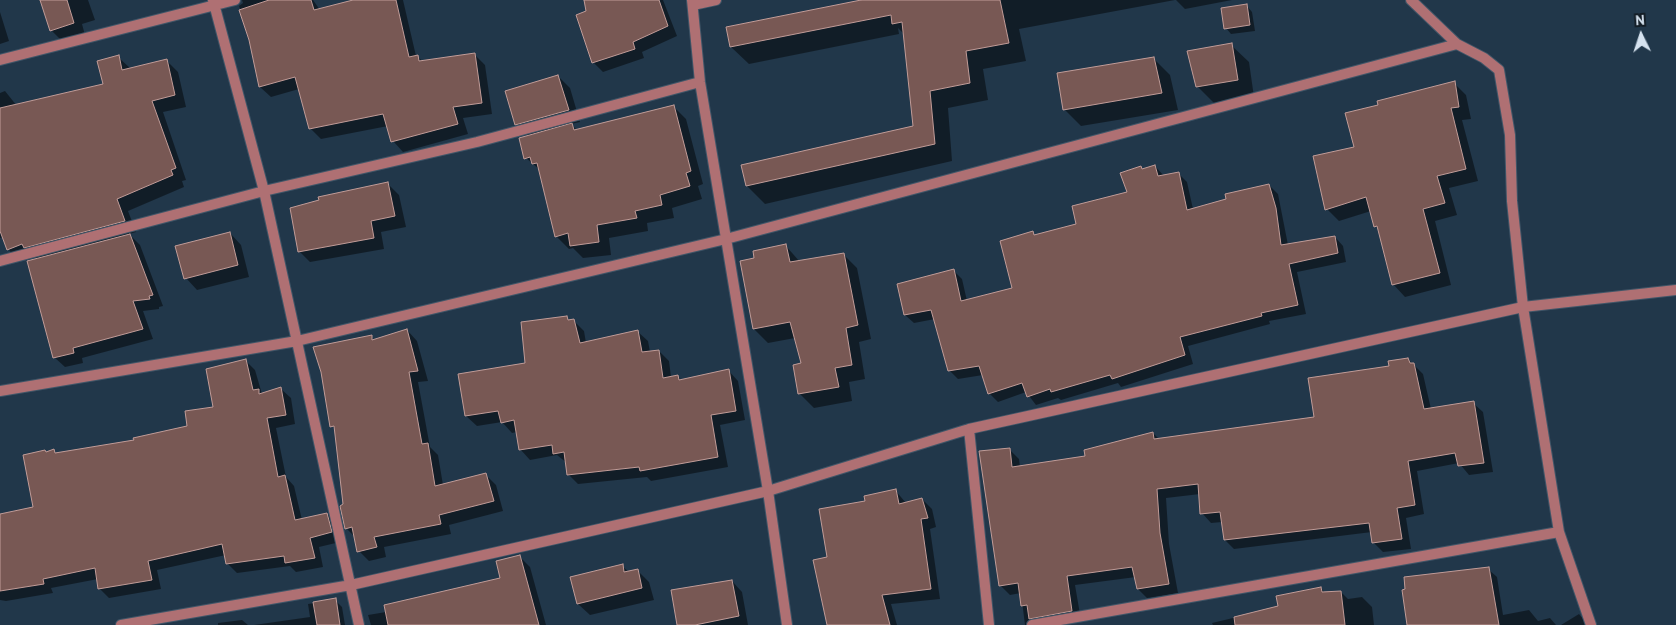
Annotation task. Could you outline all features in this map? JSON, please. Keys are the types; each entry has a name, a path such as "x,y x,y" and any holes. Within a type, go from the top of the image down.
{"street":[{"path":"0,60 214,3 235,0"},
{"path":"716,0 693,3 700,82 768,491 787,625"},
{"path":"1410,0 1457,44 1484,58 1499,70 1510,135 1512,201 1523,307 1559,532 1591,625"},
{"path":"214,3 264,191 359,625"},
{"path":"0,391 297,341 726,239 1457,44"},
{"path":"0,262 264,191 478,142 700,82"},
{"path":"120,625 351,585 768,491 969,429 1523,307 1676,290"},
{"path":"969,429 988,625"},
{"path":"1032,625 1559,532"}],"building":[{"path":"40,0 67,0 74,23 50,31"},
{"path":"269,0 311,0 314,10 353,0 396,0 409,57 418,55 419,61 475,53 482,103 453,107 458,124 391,142 383,114 309,129 295,77 259,87 249,40 239,10"},
{"path":"584,0 659,0 668,26 633,42 635,49 592,63 576,15 586,11"},
{"path":"861,0 1000,0 1009,43 966,51 970,83 930,91 935,144 746,186 741,165 913,126 902,22 892,24 891,15 730,47 726,27"},
{"path":"1247,4 1250,25 1224,29 1221,8"},
{"path":"1232,43 1238,80 1196,87 1187,51"},
{"path":"119,55 122,70 167,59 175,95 152,101 176,168 171,170 173,175 117,199 125,221 24,248 22,244 7,250 0,231 0,108 103,84 97,61"},
{"path":"1154,57 1162,93 1063,110 1057,73"},
{"path":"558,75 569,110 515,125 505,91"},
{"path":"1455,81 1459,107 1451,108 1466,169 1437,176 1445,203 1423,209 1440,273 1392,285 1377,226 1374,227 1366,197 1325,210 1313,156 1354,147 1345,113 1378,105 1377,101"},
{"path":"674,105 691,171 686,173 690,186 660,195 662,205 635,211 637,218 597,225 599,242 570,246 568,233 555,237 537,163 532,164 530,157 524,159 519,138 572,123 574,130"},
{"path":"1155,165 1158,176 1179,172 1187,210 1226,199 1225,194 1269,184 1276,208 1281,245 1335,236 1338,253 1289,264 1298,305 1261,313 1262,316 1180,337 1185,355 1112,379 1110,375 1051,392 1050,389 1027,397 1022,383 988,394 979,366 948,371 931,310 904,315 897,284 954,269 961,301 1012,288 1000,241 1033,231 1034,235 1076,224 1072,206 1127,192 1120,173 1141,166 1142,169"},
{"path":"388,182 395,216 371,221 374,238 298,252 290,208 319,200 318,197"},
{"path":"230,232 238,265 184,279 175,246"},
{"path":"130,234 153,295 149,296 150,299 133,301 143,329 73,348 74,353 53,358 27,261"},
{"path":"786,244 790,262 844,253 858,325 846,328 852,365 835,368 839,387 798,394 793,365 801,363 790,322 753,329 740,261 754,258 753,251"},
{"path":"567,316 568,320 574,319 580,343 638,330 642,352 659,350 663,378 678,375 679,380 729,369 736,411 711,415 718,457 640,471 639,467 567,475 564,452 553,454 552,445 519,450 514,420 501,423 498,411 465,416 458,374 525,363 521,322"},
{"path":"407,329 418,371 409,372 422,444 428,443 435,486 486,473 494,501 439,515 441,524 374,537 377,547 357,552 352,527 345,529 340,506 343,504 334,426 330,427 321,372 313,347 372,335 372,340"},
{"path":"1408,358 1410,363 1414,363 1424,409 1474,401 1484,463 1458,466 1455,453 1408,461 1415,505 1397,508 1402,539 1372,543 1369,523 1224,540 1220,512 1200,514 1198,484 1157,489 1160,533 1169,584 1137,589 1132,567 1067,576 1072,611 1029,619 1027,605 1021,606 1018,583 999,586 979,451 1010,448 1012,467 1085,456 1084,450 1153,432 1154,439 1314,417 1308,378 1389,366 1388,361"},
{"path":"246,359 253,390 259,389 259,394 281,387 286,415 267,418 278,477 285,475 295,520 327,513 332,532 310,538 315,558 285,563 284,556 226,564 222,544 148,561 152,580 98,589 95,568 43,579 44,584 0,591 0,514 33,507 23,455 54,449 55,453 134,440 133,438 187,426 185,411 213,407 206,369"},
{"path":"896,489 899,504 922,498 928,518 921,519 931,589 882,595 890,625 827,625 813,560 827,557 819,509 865,501 864,496"},
{"path":"520,555 539,625 388,625 384,605 500,578 496,561"},
{"path":"623,564 624,572 638,569 642,588 577,604 570,577"},
{"path":"1489,567 1499,625 1407,625 1402,590 1405,589 1404,577"},
{"path":"732,580 739,616 695,625 677,625 671,590"},
{"path":"1321,587 1322,592 1341,591 1345,625 1235,625 1234,617 1278,606 1276,596"},
{"path":"336,598 340,625 317,625 313,602"}]}
